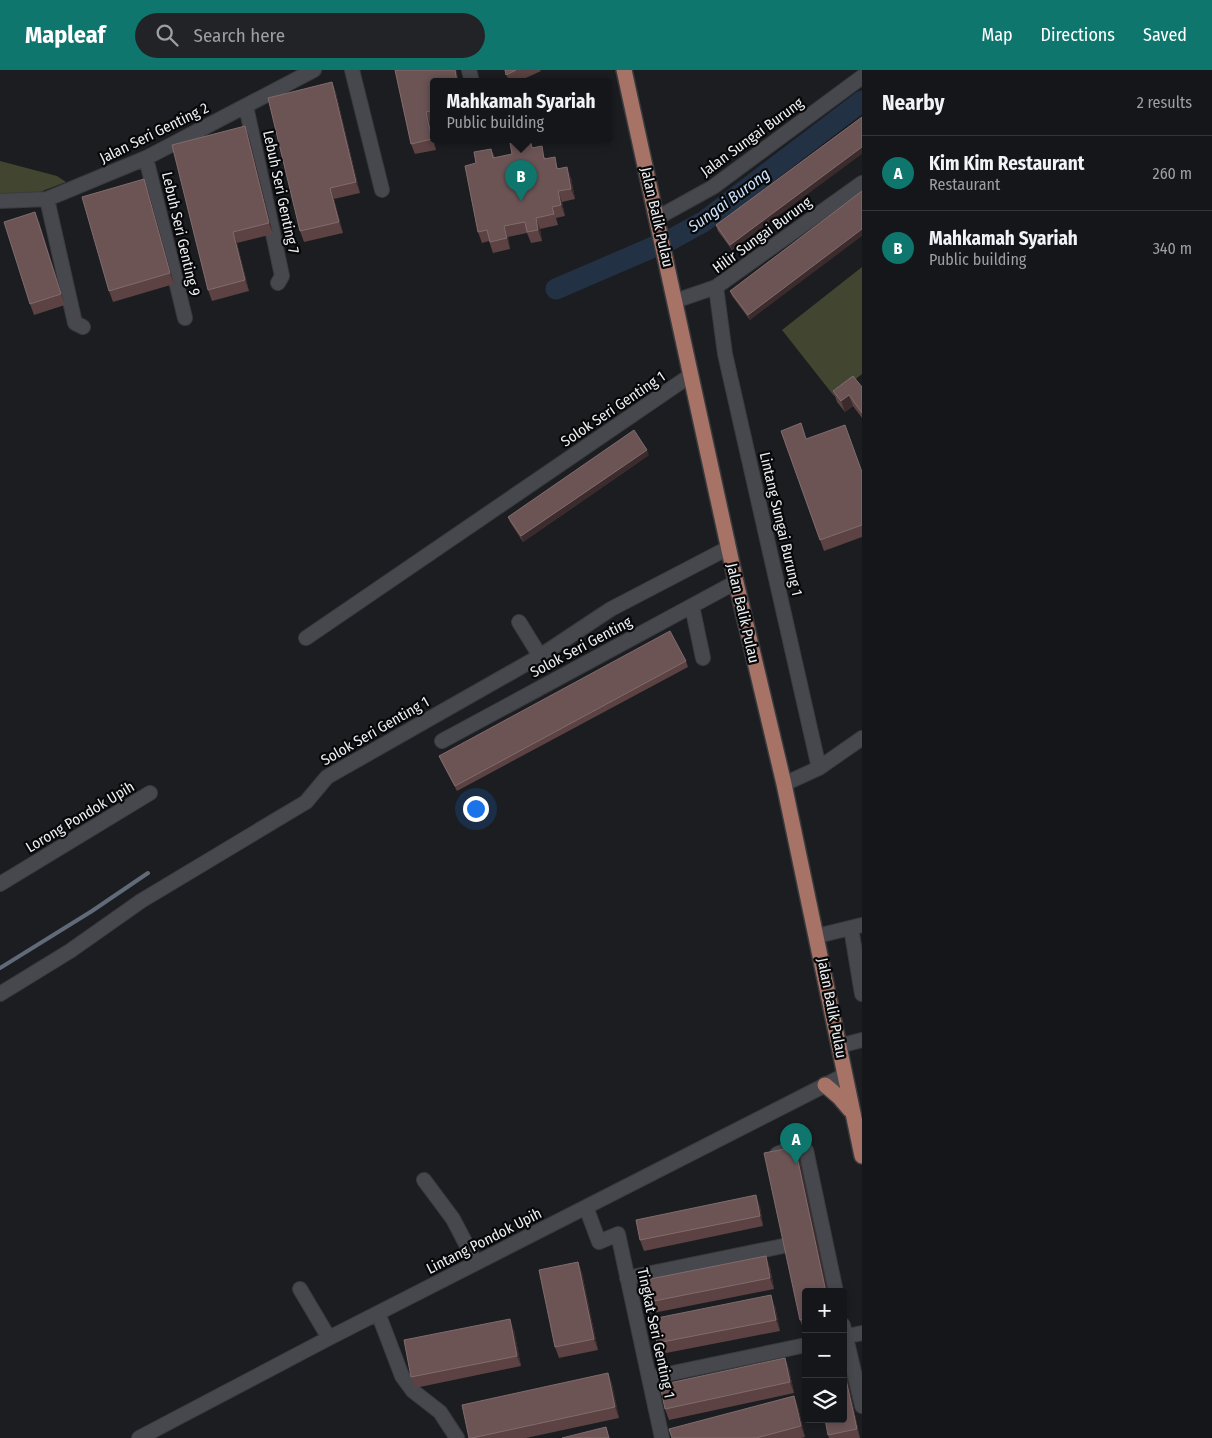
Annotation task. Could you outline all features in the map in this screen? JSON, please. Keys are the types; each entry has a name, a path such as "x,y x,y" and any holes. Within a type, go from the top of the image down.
{"main road":[{"name":"Jalan Balik Pulau","path":"624,70 692,375 728,548 784,784 862,1156"},
{"path":"825,1085 839,1097 852,1113"}],"street":[{"name":"Jalan Seri Genting 2","path":"0,201 47,199 146,158 314,70"},
{"path":"352,70 382,190"},
{"name":"Jalan Sungai Burung","path":"657,218 713,187 862,77"},
{"name":"Lebuh Seri Genting 7","path":"246,106 282,276 278,283"},
{"name":"Lebuh Seri Genting 9","path":"146,158 185,318"},
{"name":"Hilir Sungai Burung","path":"675,301 716,287 862,183"},
{"path":"47,199 75,323 83,327"},
{"name":"Lintang Sungai Burung 1","path":"716,287 726,354 819,768"},
{"name":"Solok Seri Genting 1","path":"306,638 692,375"},
{"name":"Solok Seri Genting 1","path":"0,994 70,951 141,901 306,802 327,777 540,656 611,609 728,548"},
{"name":"Solok Seri Genting","path":"442,741 736,582"},
{"path":"692,606 703,658"},
{"path":"518,622 540,656"},
{"path":"784,784 819,768 862,738"},
{"name":"Lorong Pondok Upih","path":"0,884 150,793"},
{"path":"817,936 856,927 862,993"},
{"path":"839,1046 862,1040"},
{"name":"Lintang Pondok Upih","path":"139,1438 328,1338 845,1075"},
{"path":"765,1159 798,1145 806,1150 835,1288"},
{"path":"424,1180 453,1219 476,1263"},
{"name":"Tingkat Seri Genting 1","path":"586,1207 599,1242 618,1234 662,1438"},
{"path":"627,1278 783,1246"},
{"path":"300,1289 328,1338"},
{"path":"378,1313 402,1376 419,1396 440,1412 458,1438"},
{"path":"847,1333 862,1333"},
{"path":"847,1345 862,1406"},
{"path":"649,1378 802,1346"}],"green space":[{"path":"0,161 57,176 66,182 32,195 0,194"},
{"path":"862,267 862,374 834,396 782,330"}],"building":[{"path":"395,70 455,70 456,78 430,78 430,111 426,112 430,139 411,144"},
{"path":"505,70 516,70 506,75"},
{"path":"332,82 356,182 330,188 339,222 300,231 268,98"},
{"path":"862,117 862,147 730,245 716,225"},
{"path":"245,126 269,223 233,232 245,280 208,290 172,145"},
{"path":"510,143 531,143 532,148 542,146 544,159 555,157 557,169 567,167 571,189 558,191 561,205 552,207 554,214 536,218 538,230 527,232 525,222 504,226 507,238 490,242 487,230 478,232 465,166 476,163 474,152 491,149 493,158 512,154"},
{"path":"144,179 170,273 109,291 82,197"},
{"path":"862,191 862,229 748,315 730,291"},
{"path":"35,212 61,294 30,304 4,222"},
{"path":"853,376 862,387 862,413 849,395 841,401 833,391"},
{"path":"801,423 806,439 845,425 862,472 862,525 820,540 781,431"},
{"path":"634,430 647,450 521,536 508,517"},
{"path":"670,631 686,661 455,786 439,756"},
{"path":"795,1147 825,1288 802,1288 802,1320 800,1320 764,1153"},
{"path":"756,1195 760,1216 640,1240 636,1220"},
{"path":"766,1256 770,1278 644,1303 640,1281"},
{"path":"578,1262 594,1339 555,1347 539,1270"},
{"path":"771,1295 776,1320 657,1343 652,1319"},
{"path":"510,1319 517,1356 411,1377 404,1340"},
{"path":"785,1358 790,1382 665,1409 660,1385"},
{"path":"608,1373 615,1407 469,1438 462,1405"},
{"path":"847,1384 857,1429 828,1435 826,1423 847,1423"},
{"path":"794,1396 801,1426 756,1438 672,1438 669,1429"},
{"path":"606,1427 609,1438 562,1438"}],"waterway":[{"name":"Sungai Burong","path":"556,289 672,239 703,222 862,101"},
{"path":"0,968 92,911 148,873"}],"place":[{"name":"Mahkamah Syariah","path":"521,201"},
{"name":"Kim Kim Restaurant","path":"796,1164"}]}
